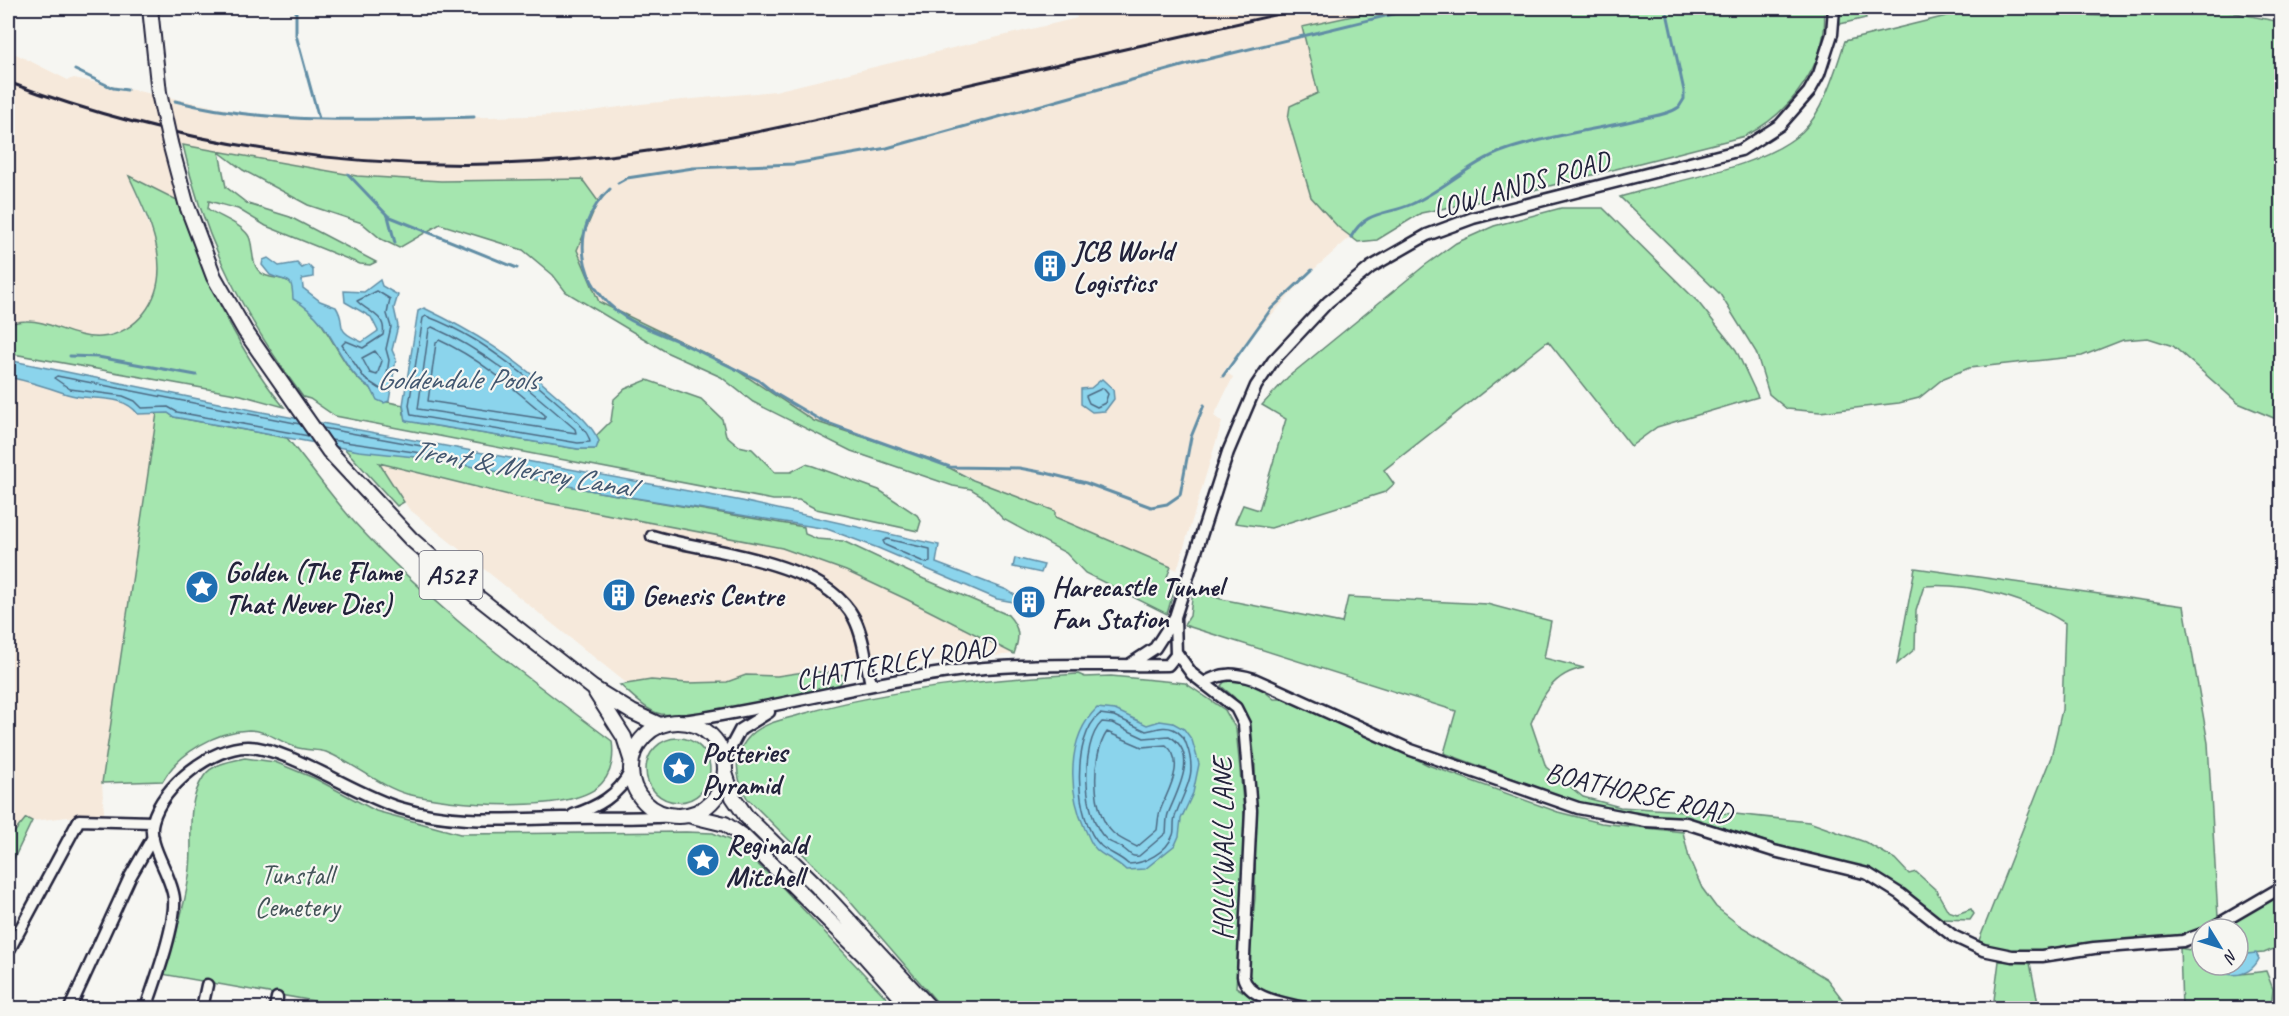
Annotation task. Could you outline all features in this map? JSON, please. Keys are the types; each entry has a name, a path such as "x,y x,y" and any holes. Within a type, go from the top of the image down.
{"main road":[{"name":"A527","path":"150,8 159,93 170,143 186,203 214,277 244,331 329,451 373,502 432,558 593,688 632,712 660,724 683,722 699,726 712,736 725,766 729,788 742,811 816,885 930,1008"},
{"name":"A527","path":"593,688 624,736 636,792 646,804 660,813 725,824 745,838 864,955 911,1008"},
{"path":"631,766 643,736 660,724"},
{"path":"682,816 698,812 716,797 725,766"}],"street":[{"name":"LOWLANDS ROAD","path":"1157,647 1175,617 1228,452 1245,408 1273,361 1328,302 1371,267 1436,231 1473,218 1741,150 1780,125 1809,92 1820,74 1832,34 1834,8"},
{"path":"652,536 772,565 812,578 831,589 846,603 855,620 871,684"},
{"name":"LOWLANDS ROAD","path":"1175,617 1176,650"},
{"path":"1129,665 1157,647 1169,643 1176,650 1174,661 1162,664 1154,658 1157,647"},
{"name":"HOLLYWALL LANE","path":"1176,650 1192,674"},
{"name":"CHATTERLEY ROAD","path":"683,722 777,707 871,684 984,668 1162,664"},
{"name":"HOLLYWALL LANE","path":"1162,664 1192,674 1236,708 1244,724 1251,821 1243,976 1245,984 1258,995 1304,1008"},
{"name":"BOATHORSE ROAD","path":"1204,683 1219,674 1235,674 1254,679 1411,750 1578,808 1646,821 1686,823 1774,851 1868,874 1900,894 1966,944 1998,954 2042,956 2190,938"},
{"name":"CHATTERLEY ROAD","path":"725,766 740,730 777,707"},
{"path":"146,1008 174,912 171,882 153,837 152,822 170,791 193,767 232,748 248,747 285,757 363,794 425,815 465,819 641,819 682,816"},
{"path":"564,818 591,809 608,799 619,789 631,766"},
{"path":"8,952 79,820 152,822"},
{"path":"70,1008 130,877 153,837"},
{"path":"2231,917 2282,887"},
{"path":"202,1008 207,985"}],"shaded area":[{"path":"1074,8 1665,8 1414,205 1347,240 1310,273 1251,337 1224,371 1233,377 1214,416 1222,422 1177,570 1055,517 934,460 814,421 729,365 599,302 577,250 598,201 582,179 441,181 357,176 162,142 177,200 129,177 157,245 160,276 152,303 138,321 121,331 102,337 69,334 27,320 8,324 8,50 68,80 74,78 250,114 344,121 563,115 641,104 775,91 1077,18"},
{"path":"8,377 52,387 69,394 122,402 132,406 139,414 157,413 102,783 104,813 32,821 26,818 8,840"},
{"path":"378,462 517,497 782,548 846,571 1014,654 883,667 874,661 853,662 846,675 731,699 650,702 409,509"}],"green space":[{"path":"1389,8 1824,8 1824,28 1821,47 1804,83 1778,114 1745,136 1526,192 1421,213 1377,240 1358,242 1338,227 1311,197 1288,119 1290,106 1318,93 1302,27"},
{"path":"1838,8 1878,8 1864,11 1866,18 1840,24"},
{"path":"1979,8 2050,8 2060,14 2105,16 2124,8 2211,8 2281,22 2281,421 2238,403 2173,346 2148,338 2123,340 2082,356 1969,368 1944,378 1919,398 1899,403 1820,412 1787,409 1769,394 1756,352 1720,294 1620,197 1716,172 1785,145 1810,124 1816,114 1828,90 1845,41"},
{"path":"183,145 357,176 441,181 582,179 598,201 577,250 599,302 729,365 814,421 934,460 973,480 1055,511 1055,517 1171,567 1167,577 1177,580 1167,614 1085,573 1066,553 1003,519 981,495 971,489 953,486 851,451 753,402 721,377 668,353 566,292 553,275 523,250 440,224 399,248 381,239 362,223 308,205 243,170 219,152 226,187 248,204 290,217 376,262 370,265 360,264 266,226 238,209 209,201 208,209 235,224 248,235 254,262 261,273 292,283 297,301 307,306 316,316 342,358 361,382 371,388 378,400 403,405 404,414 418,423 578,449 595,449 599,442 596,436 611,421 614,399 625,389 647,380 701,399 722,419 726,435 739,446 752,449 775,472 791,472 806,464 813,466 879,490 917,515 921,521 918,531 816,509 799,500 773,500 335,416 310,399 303,397 245,308 229,278 202,214"},
{"path":"129,176 177,200 209,282 235,335 266,384 284,407 241,395 8,353 8,324 35,321 81,335 101,337 114,335 125,329 144,313 154,297 159,262 151,227"},
{"path":"1561,208 1603,208 1698,302 1736,350 1758,397 1657,427 1631,446 1548,341 1384,470 1394,484 1385,492 1271,528 1235,523 1243,505 1259,510 1286,419 1262,405 1288,377 1424,266 1456,243 1494,226"},
{"path":"157,413 168,413 174,417 287,438 355,523 414,582 511,665 612,741 612,763 602,783 587,793 565,800 538,804 479,804 426,798 397,790 326,752 299,748 268,734 249,730 224,734 200,745 178,761 163,781 102,783"},
{"path":"344,448 434,459 599,492 804,527 805,534 817,539 843,541 1008,615 1017,629 1016,648 1014,654 846,571 782,548 517,497 379,463 404,502 397,506"},
{"path":"1915,568 2184,606 2208,743 2218,917 2190,917 2190,935 2183,937 2015,952 1978,943 2051,757 2062,710 2065,623 2033,606 1997,594 1960,587 1924,586 1916,611 1915,649 1897,664"},
{"path":"1193,589 1221,599 1342,623 1348,597 1487,604 1551,621 1544,658 1584,668 1564,675 1550,687 1531,723 1546,767 1583,797 1620,807 1735,814 1809,822 1865,842 1895,859 1909,874 1916,872 1936,890 1948,911 1957,914 1971,909 1974,914 1970,920 1941,919 1911,896 1861,866 1808,855 1705,822 1586,805 1444,753 1456,711 1184,625 1190,616"},
{"path":"811,671 846,675 839,685 725,711 679,715 661,714 650,710 620,685 651,680 688,683 727,682 746,675 777,676"},
{"path":"1078,674 1085,677 1111,676 1185,683 1225,710 1236,729 1246,832 1236,987 1258,1001 1281,1008 942,1008 847,898 747,798 740,782 738,757 745,742 763,726 777,721 839,704 907,691 975,682"},
{"path":"1233,679 1258,686 1274,699 1288,699 1343,723 1428,765 1558,812 1601,823 1683,832 1689,858 1702,888 1716,907 1739,925 1827,979 1849,1008 1312,1008 1265,994 1255,988 1247,977 1255,898 1255,760 1250,722 1234,697 1221,686 1225,681"},
{"path":"678,738 690,740 701,747 708,758 710,770 708,782 701,793 690,800 678,802 666,800 655,793 648,782 646,770 648,758 655,747 666,740"},
{"name":"Tunstall Cemetery","path":"245,758 275,762 314,778 376,811 460,834 713,833 734,842 784,889 896,1008 353,1008 162,974 171,950 187,889 191,864 192,813 198,788 207,772 222,764"},
{"path":"26,818 32,821 8,871 8,840"},
{"path":"2281,893 2281,946 2264,953 2250,954 2250,917 2242,917"},
{"path":"2180,948 2190,950 2190,977 2250,977 2250,973 2266,971 2273,989 2271,1008 2182,1008"},
{"path":"1999,961 2030,963 2039,1008 1993,1008"}],"water":[{"name":"Goldendale Pools","path":"268,258 279,266 297,263 302,268 308,265 313,270 313,277 302,279 303,288 320,301 336,307 343,330 352,338 362,342 378,331 371,317 345,302 344,291 364,292 380,280 382,286 398,295 394,308 398,326 392,350 396,359 389,401 384,403 377,400 371,388 357,377 322,324 309,310 293,299 290,283 270,275 262,265 263,260"},
{"name":"Goldendale Pools","path":"424,308 493,346 539,380 580,415 590,427 599,441 596,449 578,449 406,421 403,405 418,311"},
{"name":"Trent & Mersey Canal","path":"8,360 262,412 742,501 939,545 936,563 1007,590 1025,604 997,599 878,548 827,529 599,492 434,459 359,451 174,417 168,413 138,414 131,407 114,400 76,396 8,377"},
{"path":"1102,379 1113,389 1114,399 1105,411 1092,412 1081,404 1081,389 1091,388"},
{"path":"1015,558 1044,565 1041,573 1013,567"},
{"path":"1097,708 1115,710 1147,725 1160,721 1173,723 1184,729 1192,740 1199,764 1193,793 1181,819 1179,836 1175,845 1145,869 1126,870 1099,852 1091,842 1079,814 1073,782 1075,750 1087,720"},
{"path":"2256,953 2259,959 2250,969 2250,954"}],"waterway":[{"path":"296,8 296,35 319,119"},
{"path":"618,183 627,178 693,168 794,164 887,148 1200,61 1418,8"},
{"path":"1351,237 1357,228 1370,218 1412,204 1482,161 1506,150 1539,140 1660,115 1679,107 1684,99 1684,91 1666,8"},
{"path":"75,70 113,88 127,90"},
{"path":"175,101 212,109 286,118 474,117"},
{"path":"348,174 388,216 517,268"},
{"path":"610,189 597,204 588,221 584,238 584,256 588,273 596,289 609,304 637,324 758,380 774,393 822,421 950,467 1019,468 1046,473 1086,483 1151,507 1167,504 1180,495 1191,437 1204,405"},
{"path":"388,216 395,243"},
{"path":"1223,376 1271,309 1312,270"},
{"path":"70,356 98,357 196,375"}],"railway":[{"path":"8,82 137,123 271,150 407,163 543,162 642,152 741,135 1305,8"}],"place":[{"name":"JCB World Logistics","path":"1050,266"},
{"name":"Golden (The Flame That Never Dies)","path":"202,587"},
{"name":"Genesis Centre","path":"619,595"},
{"name":"Harecastle Tunnel Fan Station","path":"1029,602"},
{"name":"Potteries Pyramid","path":"679,768"},
{"name":"Reginald Mitchell","path":"703,860"}]}
